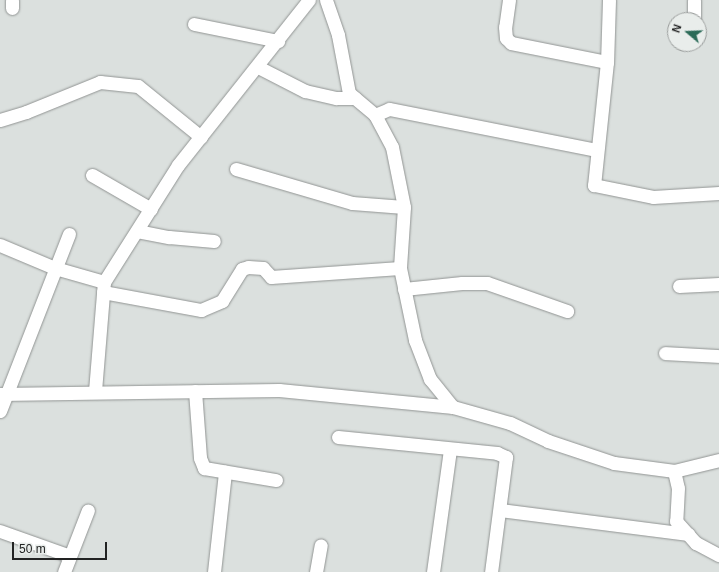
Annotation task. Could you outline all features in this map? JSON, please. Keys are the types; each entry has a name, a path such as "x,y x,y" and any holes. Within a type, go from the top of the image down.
{"street":[{"path":"95,391 104,287 178,166 258,67 309,0"},
{"path":"326,0 338,35 349,93 375,115 392,147 404,207 400,268 415,340 430,379 453,407"},
{"path":"509,0 505,28 506,38 511,43 607,62"},
{"path":"609,0 607,62 594,184 653,197 719,192"},
{"path":"694,0 694,12"},
{"path":"194,24 278,41"},
{"path":"258,67 305,91 336,98 355,98"},
{"path":"0,120 26,112 100,82 138,86 201,137"},
{"path":"375,115 389,109 597,150"},
{"path":"236,169 352,203 404,207"},
{"path":"92,175 151,209"},
{"path":"137,231 169,237 214,241"},
{"path":"0,411 3,394 69,234"},
{"path":"0,245 104,287 201,310 222,301 242,269 248,267 263,268 271,277 400,268"},
{"path":"404,289 462,283 487,283 567,311"},
{"path":"679,286 719,284"},
{"path":"665,353 719,356"},
{"path":"3,394 95,391 279,390 453,407 510,423 548,441 614,463 674,471 719,460"},
{"path":"195,391 201,464 204,468 276,480"},
{"path":"338,436 450,450 497,453 506,457 491,572"},
{"path":"433,572 450,450"},
{"path":"674,471 678,488 676,521 696,543 719,555"},
{"path":"214,572 225,472"},
{"path":"64,572 88,510"},
{"path":"500,510 688,534"},
{"path":"0,531 70,556"},
{"path":"316,572 321,545"}]}
